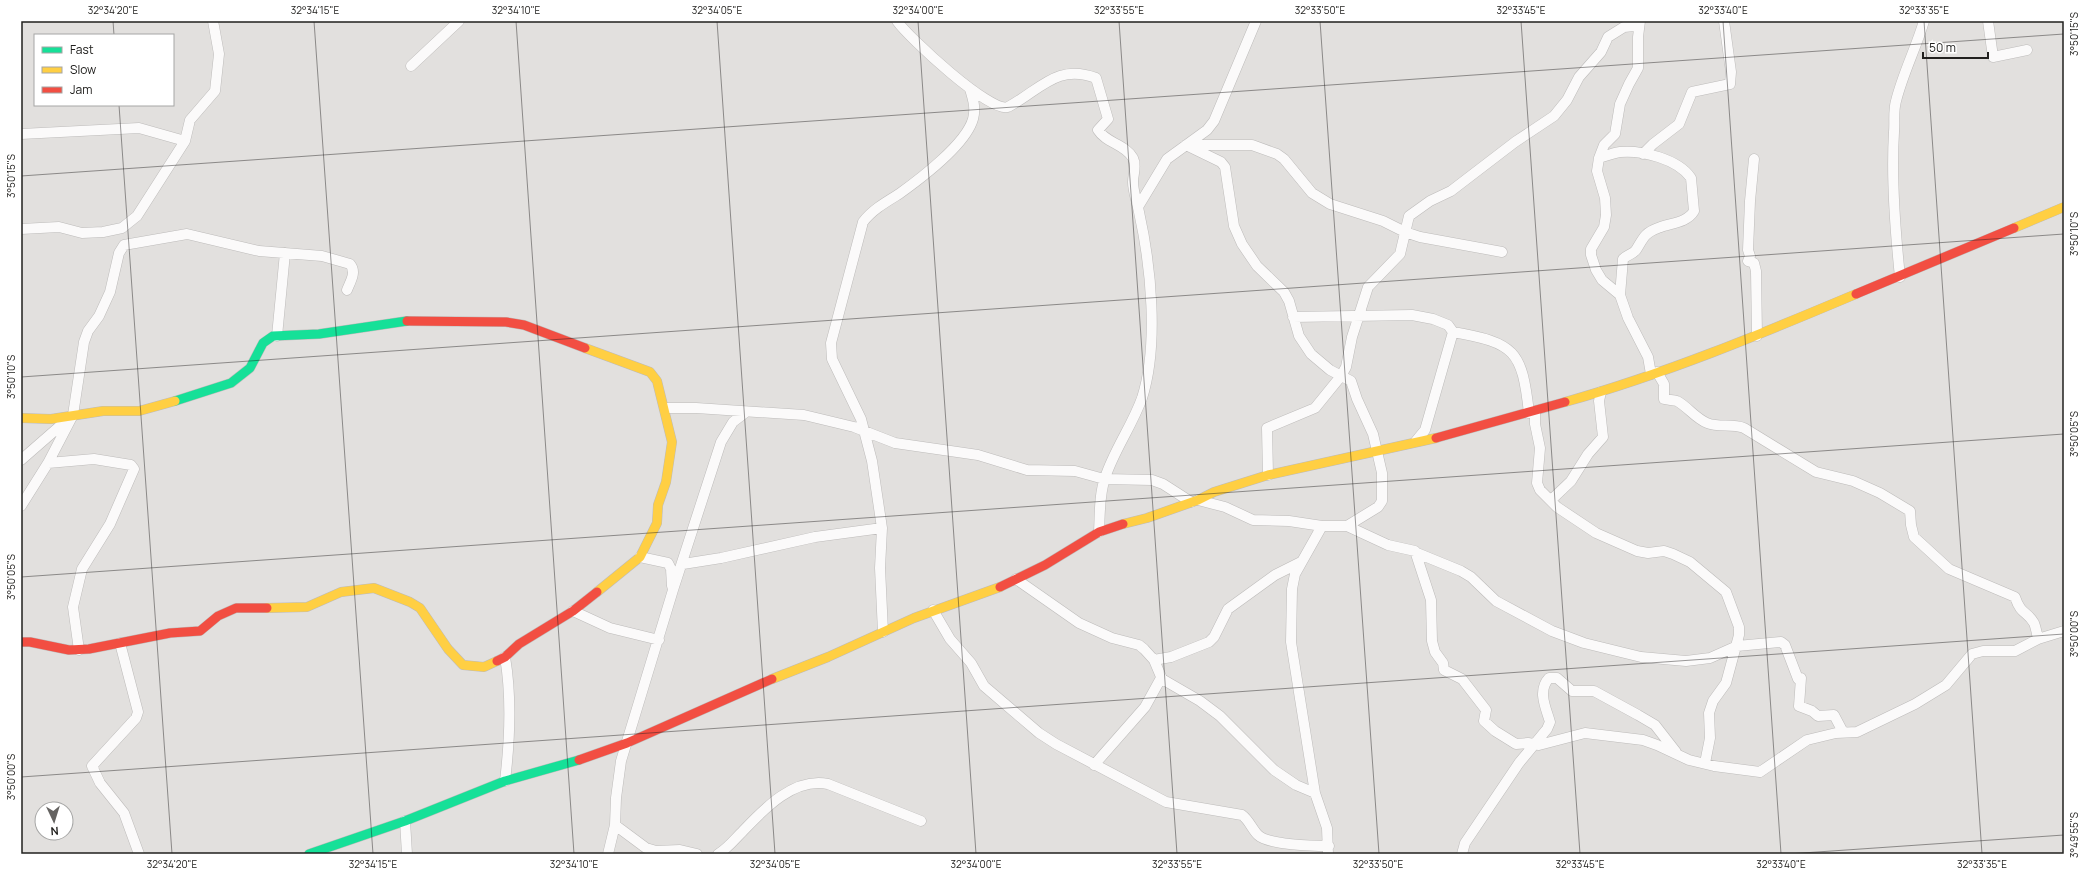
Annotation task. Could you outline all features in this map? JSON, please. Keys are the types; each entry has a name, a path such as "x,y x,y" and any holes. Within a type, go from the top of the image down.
{"street":[{"path":"21,229 59,227 88,233 122,228 140,213 185,141 190,120 212,97 217,85 219,54 213,21"},
{"path":"411,66 459,21"},
{"path":"897,21 906,34 970,89 995,106 1004,108 1062,75 1075,72 1096,78 1108,119 1098,130 1104,137 1121,146 1133,160 1135,167 1133,182 1148,262 1151,313 1149,362 1138,408 1104,479 1099,532"},
{"path":"1138,206 1167,159 1207,130 1214,121 1256,21"},
{"path":"1620,295 1602,280 1590,255 1591,249 1604,227 1606,216 1605,198 1597,171 1604,145 1615,134 1620,104 1628,84 1638,68 1639,21"},
{"path":"1268,475 1267,428 1315,408 1341,376 1346,367 1351,341 1368,286 1400,254 1409,216 1417,209 1451,191 1514,142 1554,116 1572,91 1579,77 1601,52 1608,37 1624,27 1634,26 1639,21"},
{"path":"1643,154 1653,144 1679,124 1692,92 1730,84 1731,72 1724,21"},
{"path":"1900,277 1893,204 1892,163 1895,103 1905,69 1919,39 1924,21"},
{"path":"1988,21 1993,57 2027,50"},
{"path":"883,632 880,568 882,528 865,432 861,419 832,359 830,350 863,222 870,213 918,181 964,137 974,112 970,89"},
{"path":"21,134 139,128 185,141"},
{"path":"1186,145 1252,145 1277,154 1284,159 1312,193 1325,202 1383,221 1405,232 1502,252"},
{"path":"1186,145 1221,162 1225,167 1234,226 1239,238 1257,266 1284,292 1289,301 1299,336 1311,354 1320,363 1341,376 1349,378 1354,384 1357,399 1373,434 1378,450 1382,473 1382,502 1378,507 1347,526"},
{"path":"1600,158 1620,152 1655,156 1679,166 1691,178 1694,211 1689,218 1650,232 1641,238 1635,251 1624,258 1620,295 1633,329 1648,357 1654,373 1664,384 1664,399 1676,401 1691,414 1703,421 1713,424 1735,425 1744,428 1816,472 1853,481 1880,492 1910,511 1912,532 1918,541 1927,547 1949,568 2015,597 2019,609 2030,618 2035,625 2038,639"},
{"path":"1754,159 1750,201 1748,250 1750,256 1748,261 1754,263 1756,271 1757,336"},
{"path":"309,854 405,821 505,781 627,744 768,680 828,657 933,610 986,593 1045,565 1099,532 1148,518 1214,492 1268,475 1416,441 1449,435 1532,413 1601,392 1757,336 2064,208"},
{"path":"21,506 48,463 73,415 84,342 88,331 97,319 110,292 119,253 124,245 187,234 258,251 322,256 350,264 353,271 347,290"},
{"path":"277,336 285,254"},
{"path":"1293,317 1412,315 1426,317 1448,325 1453,332 1489,339 1511,351 1517,357 1527,389 1540,448 1537,483 1540,490 1557,507 1596,533 1644,553 1664,551 1690,562 1709,576 1726,592 1729,597 1739,627 1737,646 1726,683 1713,701 1709,713 1710,738 1705,763"},
{"path":"21,418 51,419 108,410 139,411 161,406 231,383 254,364 264,343 273,336 320,334 406,321 506,322 524,325 644,368 655,377 665,408 672,442 666,482 658,505 656,523 640,557 573,611 519,644 505,657 484,666 472,667 463,665 448,649 420,608 382,589 374,588 341,592 307,607 236,608 218,616 200,631 170,633 79,650 69,650 30,642 21,642"},
{"path":"1416,441 1425,430 1453,332"},
{"path":"1551,500 1571,481 1588,454 1601,441 1603,431 1599,400 1601,392"},
{"path":"665,408 696,408 804,415 841,423 901,444 978,455 1027,470 1075,472 1104,479 1152,480 1163,484 1194,501 1225,507 1253,520 1289,521 1322,526 1347,526 1388,545 1408,548 1461,570 1471,577 1496,601 1552,631 1584,643 1641,657 1686,661 1710,658 1737,646 1777,641 1785,645 1798,679 1801,678 1800,706 1812,711 1818,716 1834,715 1843,732"},
{"path":"608,854 615,825 617,784 627,744 673,590 683,564 721,442 734,422 746,412"},
{"path":"21,460 73,415"},
{"path":"48,463 94,459 131,465 134,469 110,524 82,569 73,607 79,650"},
{"path":"933,610 950,639 971,663 984,686 1038,733 1094,765 1166,802 1242,815 1258,835 1266,839 1328,850 1327,828 1315,793 1291,642 1292,589 1295,574 1322,526"},
{"path":"683,564 716,559 815,537 882,528"},
{"path":"1417,553 1430,600 1432,641 1435,652 1443,663 1444,670 1462,679 1486,710 1484,721 1495,731 1516,744 1528,743 1539,745 1585,733 1643,740 1657,744 1678,756 1705,763 1760,772 1807,740 1843,732 1858,732 1915,704 1946,685 1972,654 1983,651 2015,651 2038,639 2064,631"},
{"path":"640,557 668,563 671,569 673,590"},
{"path":"1154,660 1171,657 1209,642 1214,637 1228,610 1275,575 1301,562"},
{"path":"1016,579 1079,623 1112,638 1139,645 1154,660 1161,678 1200,701 1220,716 1274,770 1296,785 1315,793"},
{"path":"573,611 610,628 659,640"},
{"path":"120,643 138,712 136,718 92,766 100,784 126,815 140,854"},
{"path":"505,657 509,679 510,739 505,781"},
{"path":"1094,765 1145,707 1161,678"},
{"path":"1462,854 1466,843 1533,744 1547,729 1550,722 1543,695 1546,682 1549,678 1554,678 1572,692 1594,691 1655,725 1678,756"},
{"path":"718,854 766,808 792,790 814,783 828,784 921,821"},
{"path":"405,821 407,854"},
{"path":"615,825 646,848 652,850 680,850 697,854"}],"traffic: fast":[{"path":"175,401 231,383 250,368 263,343 273,336 319,334 407,321"},
{"path":"309,854 405,821 505,781 579,760"}],"traffic: slow":[{"path":"2014,228 2064,207"},
{"path":"1565,402 1676,366 1856,294"},
{"path":"585,348 650,372 657,381 672,442 666,482 658,505 657,523 640,557 597,592"},
{"path":"21,418 51,419 103,411 139,411 175,401"},
{"path":"1123,524 1147,518 1198,500 1214,492 1268,475 1436,438"},
{"path":"772,679 828,657 914,618 1000,587"},
{"path":"267,608 307,607 341,592 374,588 410,602 420,608 448,649 463,665 484,667 497,661"}],"traffic: jam":[{"path":"1856,294 2014,228"},
{"path":"407,321 506,322 524,325 585,348"},
{"path":"1436,438 1565,402"},
{"path":"1000,587 1045,565 1099,532 1123,524"},
{"path":"497,661 505,657 519,644 573,611 597,592"},
{"path":"21,642 30,642 69,650 89,649 170,633 200,631 218,616 236,608 267,608"},
{"path":"579,760 627,743 772,679"}]}
